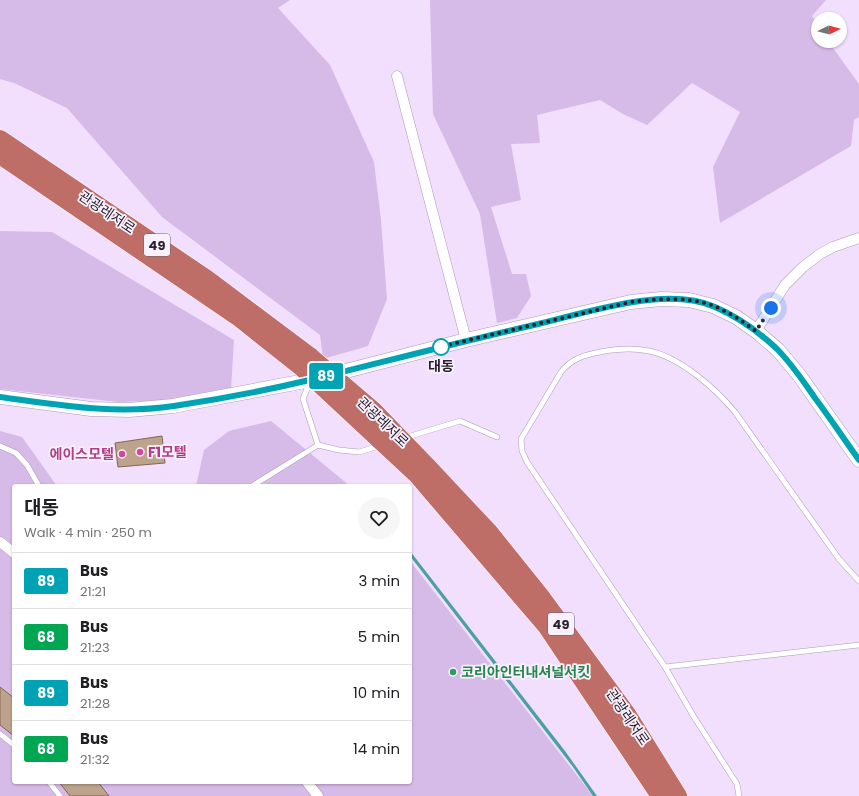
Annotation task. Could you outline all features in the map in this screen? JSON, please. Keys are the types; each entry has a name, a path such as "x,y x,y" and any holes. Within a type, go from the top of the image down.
{"highway":[{"name":"관광레저로","path":"0,139 207,279 308,368"},
{"name":"관광레저로","path":"0,155 238,317 308,368 373,410 547,627 660,796"},
{"name":"관광레저로","path":"422,470 489,532 542,598 626,714 678,796"}],"street":[{"path":"397,76 466,340"},
{"path":"756,331 785,285 803,267 820,254 833,247 859,238"},
{"path":"0,397 91,409 129,410 173,406 308,368 466,340 631,302 661,299 689,300 713,306 736,317 756,331 778,350 799,375 859,460"},
{"path":"0,542 12,551"},
{"path":"309,784 318,796"}],"lane":[{"path":"739,796 737,784 694,717 665,667 527,462 522,451 521,439 561,372 574,359 590,354 608,351 649,351 663,355 678,363 724,398 839,559 859,581"},
{"path":"308,368 303,399 318,444"},
{"path":"395,441 460,421 497,437"},
{"path":"255,484 318,444 339,450 359,452 388,443"},
{"path":"0,446 16,453 27,465 38,484"},
{"path":"665,667 859,646"},
{"path":"0,734 12,743"},
{"path":"51,784 60,796"}],"shaded area":[{"path":"0,0 290,0 278,8 330,65 374,162 381,220 387,299 368,346 323,359 320,335 162,217 67,108 14,83 0,79"},
{"path":"430,0 826,0 816,12 811,12 811,48 833,48 859,84 859,117 854,120 851,146 720,223 713,167 740,112 692,83 647,125 623,114 600,100 537,115 540,143 511,144 521,200 491,207 512,274 526,274 531,296 517,318 497,323 480,214 433,114"},
{"path":"0,231 52,232 234,340 231,389 173,400 118,402 0,389"},
{"path":"271,421 348,484 196,484 204,450 229,431"},
{"name":"코리아인터내셔널서킷","path":"0,431 22,437 56,484 12,484 12,784 412,784 412,564 593,796 0,796"},
{"path":"412,554 565,751 597,796 593,796 573,767 412,559"}],"building":[{"path":"162,436 165,463 118,467 115,443"},
{"path":"0,687 12,696 12,734 0,725"},
{"path":"61,784 100,784 109,796 70,796"}],"bus line":[{"name":"89","path":"0,397 91,409 129,410 173,406 311,380 466,340 631,302 661,299 689,300 713,306 736,317 756,331 778,350 799,375 859,460"}],"place":[{"name":"대동","path":"441,347"},
{"name":"F1모텔","path":"140,452"},
{"name":"에이스모텔","path":"122,454"},
{"name":"코리아인터내셔널서킷","path":"453,672"}],"route":[{"path":"441,347 435,348 631,302 661,299 689,300 713,306 736,317 756,331 771,308"}]}
